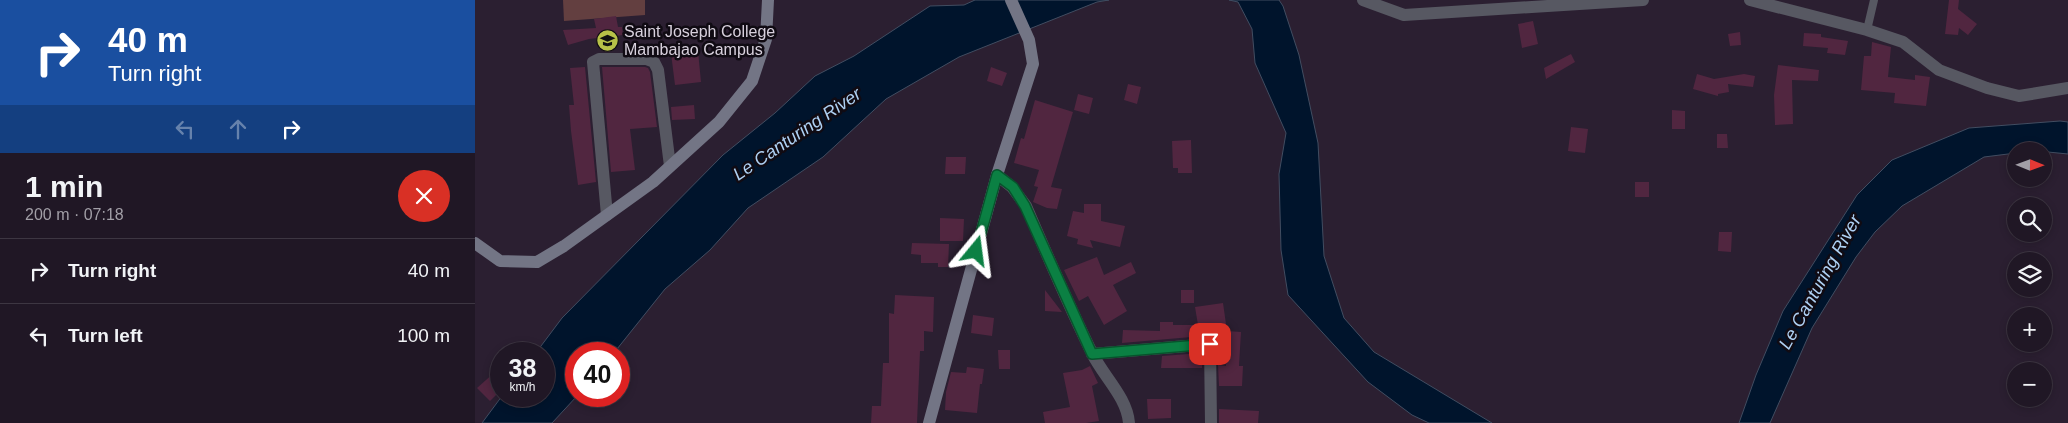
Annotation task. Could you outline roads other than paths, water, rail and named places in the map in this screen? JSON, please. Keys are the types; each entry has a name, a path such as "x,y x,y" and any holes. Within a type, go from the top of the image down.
{"street":[{"path":"475,243 500,261 537,262 653,182 719,122 752,81 766,39 768,0"},
{"path":"929,423 997,175 1032,70 1033,57 1029,40 1011,0"},
{"path":"1363,0 1404,15 1643,0"},
{"path":"1750,0 1867,30 1903,42 1939,70 1987,88 2019,96 2068,88"},
{"path":"607,215 593,62 599,59 646,59 654,62 658,70 670,166"},
{"path":"997,175 1013,187 1025,206 1092,354 1122,400 1129,423"},
{"path":"1092,354 1210,344 1211,423"}],"lane":[{"path":"1867,30 1874,0"}],"water":[{"name":"Le Canturing River","path":"975,0 1109,0 1097,2 959,57 886,99 823,157 748,208 710,250 665,289 623,342 565,342 565,407 567,407 552,423 482,423 494,407 555,407 555,342 544,342 562,318 723,155 775,113 815,76 854,56 930,6 964,5"},
{"path":"1229,0 1279,0 1283,6 1299,55 1318,143 1324,256 1344,318 1374,352 1492,423 1429,423 1412,415 1368,382 1288,295 1281,250 1279,174 1286,133 1255,63 1252,29 1238,2"},
{"name":"Le Canturing River","path":"2068,122 2068,154 2053,152 2053,142 2007,142 2007,154 1984,157 1902,206 1875,232 1856,257 1812,328 1770,423 1739,423 1756,375 1783,311 1857,195 1892,160 1969,128"}],"place":[{"name":"Saint Joseph College Mambajao Campus","path":"608,40"}]}
